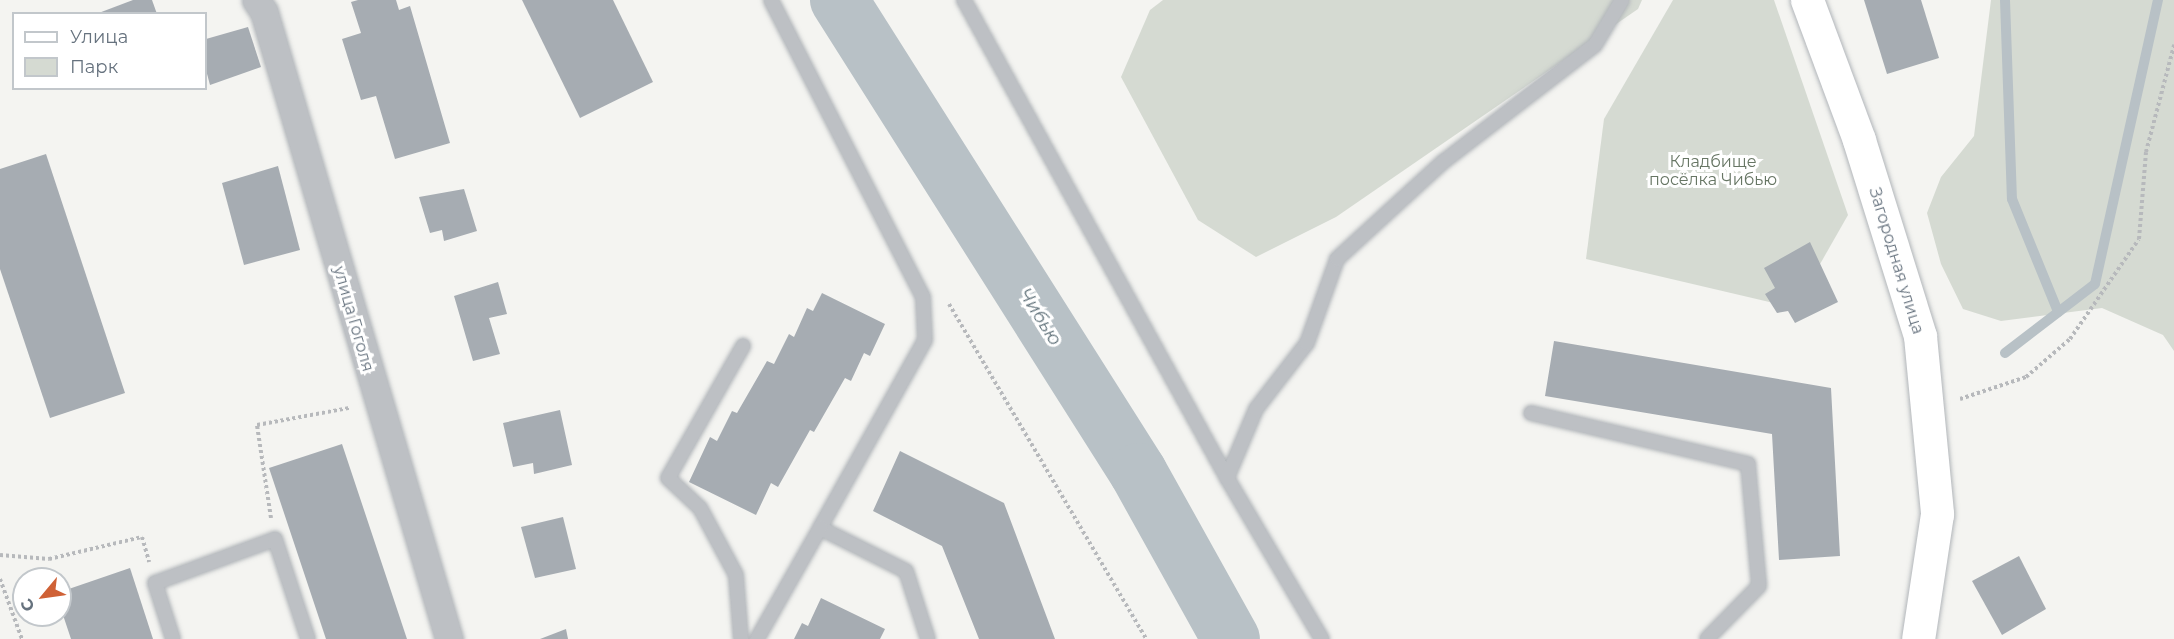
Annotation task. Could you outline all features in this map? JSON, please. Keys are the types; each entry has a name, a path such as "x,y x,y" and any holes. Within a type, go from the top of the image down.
{"main road":[{"name":"Загородная улица","path":"1807,0 1859,140 1920,336 1937,514 1918,639"}],"street":[{"name":"улица Гоголя","path":"256,0 264,12 377,402 449,639"}],"lane":[{"path":"757,639 925,340 923,297 771,0"},
{"path":"964,0 1227,478 1322,639"},
{"path":"1227,478 1256,409 1307,343 1337,259 1443,162 1595,45 1622,0"},
{"path":"741,639 735,575 700,508 668,478 743,346"},
{"path":"1532,413 1748,464 1759,586 1707,639"},
{"path":"820,528 906,571 928,639"},
{"path":"173,639 155,583 275,539 308,639"}],"path":[{"path":"1953,401 2026,377 2070,339 2139,239 2146,152 2174,45"},
{"path":"947,301 1146,639"},
{"path":"275,539 257,425 377,402"},
{"path":"0,555 50,560 142,537 155,583"},
{"path":"0,579 22,639"}],"green space":[{"path":"1163,0 1642,0 1638,9 1336,217 1256,257 1198,220 1121,77 1150,10"},
{"name":"Кладбище посёлка Чибью","path":"1673,0 1774,0 1848,215 1795,308 1586,259 1604,119"},
{"path":"1991,0 2174,0 2174,351 2163,335 2102,308 2001,321 1963,309 1941,264 1927,213 1941,177 1974,136"}],"building":[{"path":"133,0 152,0 156,12 101,12"},
{"path":"396,0 399,10 410,6 450,143 395,159 376,96 361,100 342,39 361,33 351,2"},
{"path":"522,0 613,0 653,82 580,118"},
{"path":"1864,0 1921,0 1939,58 1887,74"},
{"path":"248,27 261,67 210,85 207,74 207,39"},
{"path":"46,154 125,393 50,418 0,269 0,169"},
{"path":"278,166 300,250 244,265 222,183"},
{"path":"464,189 477,231 444,241 442,230 430,233 419,197"},
{"path":"1810,242 1838,302 1795,323 1788,311 1777,313 1765,294 1775,288 1764,268"},
{"path":"498,282 507,314 489,318 500,354 473,361 454,296"},
{"path":"822,293 885,324 870,356 864,353 851,381 845,378 814,432 810,430 778,487 771,483 756,515 689,482 710,437 717,441 732,411 737,413 767,361 774,364 789,334 794,337 807,308 813,311"},
{"path":"1554,341 1831,388 1840,556 1779,560 1772,434 1545,396"},
{"path":"560,410 572,465 534,474 533,463 513,467 503,423"},
{"path":"342,444 407,639 326,639 269,468"},
{"path":"900,451 1004,503 1055,639 979,639 942,546 873,511"},
{"path":"563,517 576,569 535,578 521,527"},
{"path":"2019,556 2046,609 2002,635 1972,581"},
{"path":"130,568 153,639 71,639 67,627 72,627 72,588"},
{"path":"821,598 885,629 880,639 794,639 802,623 808,626"},
{"path":"566,629 568,639 540,639"}],"waterway":[{"name":"Чибью","path":"839,0 1138,472 1231,639"},
{"path":"2005,0 2012,199 2058,312"},
{"path":"2005,353 2095,284 2158,0"}]}
